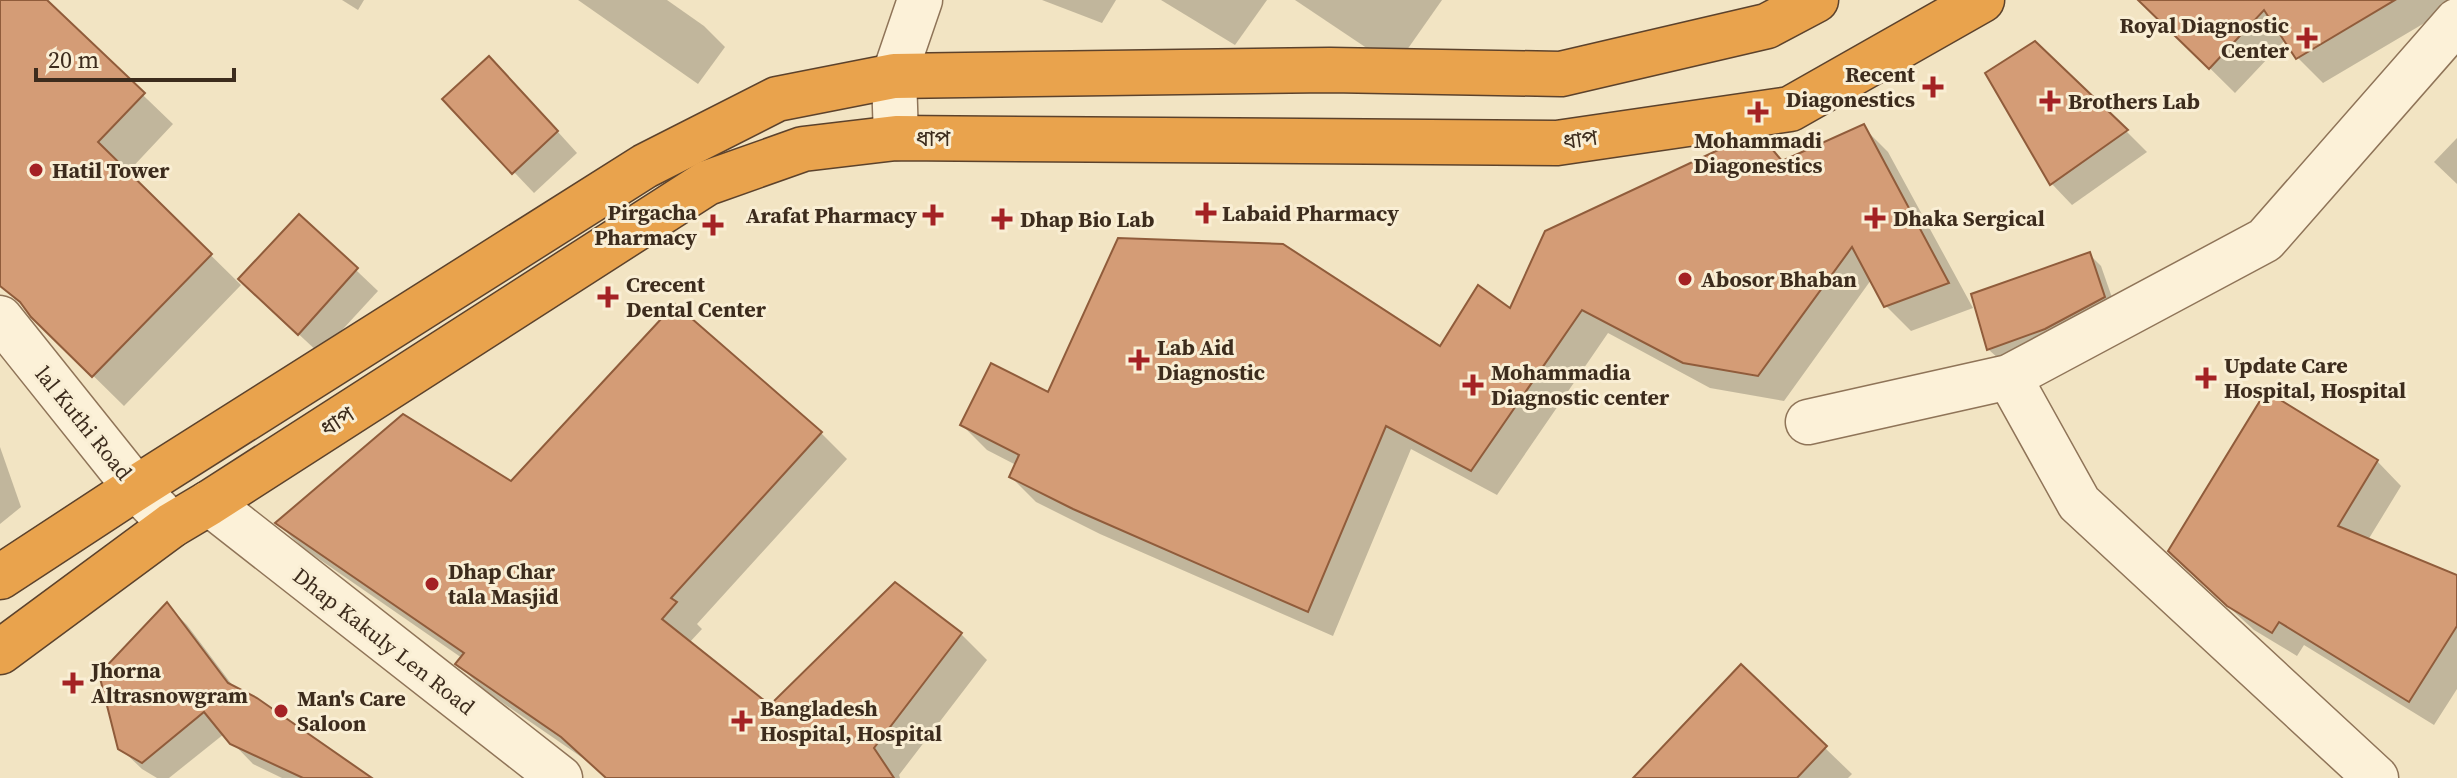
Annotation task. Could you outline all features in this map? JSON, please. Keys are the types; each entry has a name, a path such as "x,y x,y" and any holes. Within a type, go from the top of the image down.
{"highway":[{"path":"0,577 645,166 777,99 894,76 1330,70 1561,74 1767,26 1816,0"},
{"name":"ধাপ","path":"0,652 172,525 707,183 803,149 896,138 1557,143 1790,109 1982,0"}],"street":[{"path":"896,138 894,76 920,0"},
{"path":"1808,422 2009,377 2265,240 2457,21"},
{"name":"lal Kuthi Road","path":"0,318 136,488 172,525"},
{"path":"2009,377 2079,503 2376,778"},
{"name":"Dhap Kakuly Len Road","path":"209,503 560,778"}],"building":[{"path":"0,0 47,0 145,93 98,142 212,254 92,377 31,317 20,302 0,286"},
{"path":"2138,0 2395,0 2296,59 2264,10 2209,69"},
{"name":"Brothers Lab","path":"2035,41 2128,130 2050,185 1985,73"},
{"path":"489,56 558,131 512,174 442,99"},
{"path":"1864,124 1949,283 1884,307 1852,247 1758,376 1683,363 1582,310 1471,471 1386,426 1308,612 1073,509 1009,477 1019,455 960,425 991,363 1048,392 1118,238 1283,244 1440,346 1478,285 1510,308 1545,231 1733,143 1763,138 1782,161"},
{"path":"299,214 358,268 298,335 238,279"},
{"path":"2090,252 2105,297 2045,329 1987,350 1971,294"},
{"path":"675,304 822,432 671,598 677,602 662,619 770,705 895,582 962,633 874,748 894,778 606,778 561,737 455,664 464,653 275,523 403,414 511,481"},
{"path":"2266,391 2378,460 2338,526 2457,575 2457,626 2409,702 2279,622 2272,633 2227,606 2168,551"},
{"path":"167,602 228,683 257,698 372,778 303,778 230,744 204,712 142,763 118,749 99,674"},
{"path":"1741,664 1827,746 1797,778 1633,778"}],"place":[{"name":"Royal Diagnostic Center","path":"2307,38"},
{"name":"Recent Diagonestics","path":"1933,87"},
{"name":"Brothers Lab","path":"2050,101"},
{"name":"Mohammadi Diagonestics","path":"1758,112"},
{"name":"Hatil Tower","path":"36,170"},
{"name":"Labaid Pharmacy","path":"1206,213"},
{"name":"Arafat Pharmacy","path":"933,215"},
{"name":"Dhaka Sergical","path":"1875,218"},
{"name":"Dhap Bio Lab","path":"1002,219"},
{"name":"Pirgacha Pharmacy","path":"713,225"},
{"name":"Abosor Bhaban","path":"1685,279"},
{"name":"Crecent Dental Center","path":"608,297"},
{"name":"Lab Aid Diagnostic","path":"1139,360"},
{"name":"Update Care Hospital, Hospital","path":"2206,378"},
{"name":"Mohammadia Diagnostic center","path":"1473,385"},
{"name":"Dhap Char tala Masjid","path":"432,584"},
{"name":"Jhorna Altrasnowgram","path":"73,683"},
{"name":"Man's Care Saloon","path":"281,711"},
{"name":"Bangladesh Hospital, Hospital","path":"742,721"}]}
